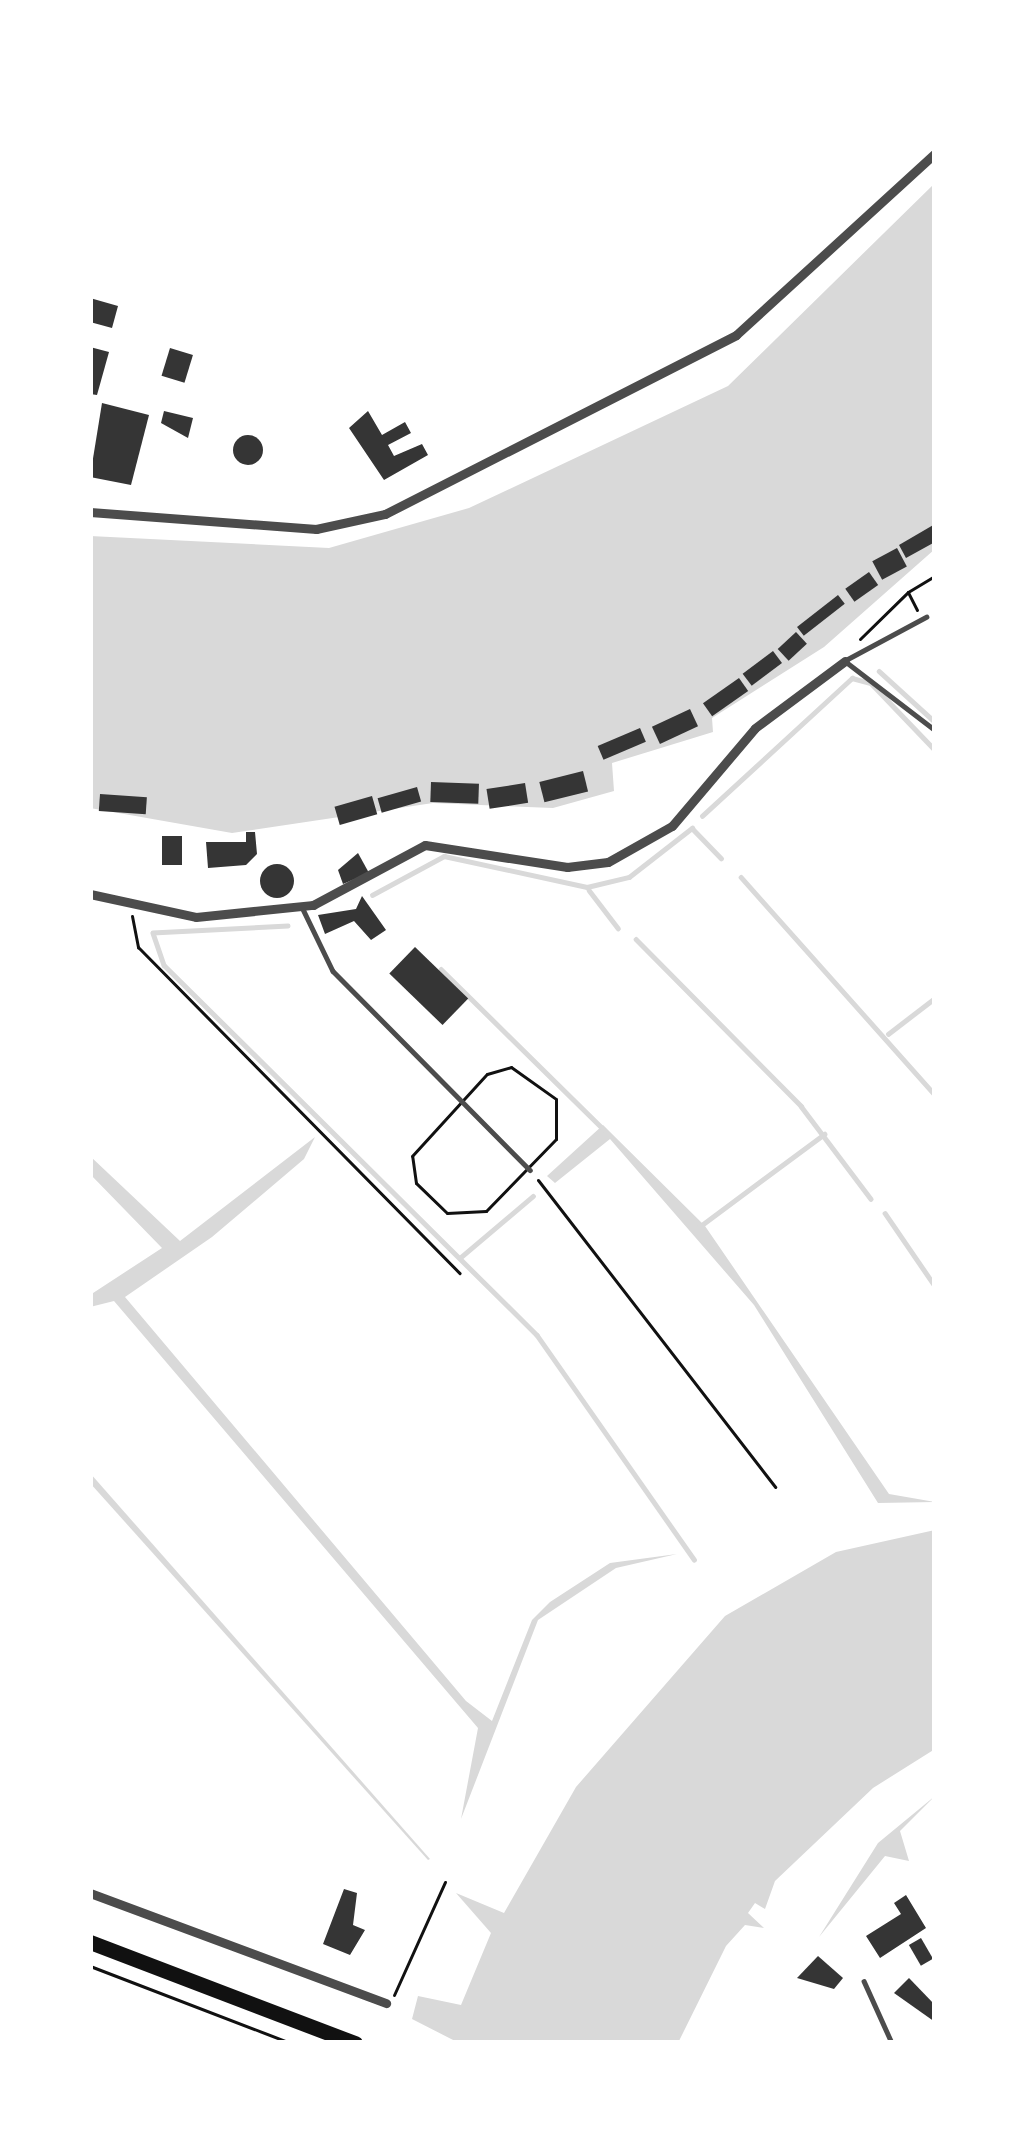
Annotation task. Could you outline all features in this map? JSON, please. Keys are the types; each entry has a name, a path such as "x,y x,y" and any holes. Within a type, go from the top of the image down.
{"main road":[{"path":"90,1942 355,2043"}],"street":[{"path":"90,512 316,529 385,514 736,335 935,153"},
{"path":"90,894 132,911 302,907 425,845 567,867 626,856 672,826 755,728 845,662"},
{"path":"90,1893 386,2003"}],"lane":[{"path":"924,618 845,662 935,730"},
{"path":"302,907 333,971 530,1169"},
{"path":"864,1982 892,2043"}],"path":[{"path":"845,662 867,620 935,576"},
{"path":"908,592 924,618"},
{"path":"132,911 138,947 460,1273"},
{"path":"530,1169 776,1487"},
{"path":"386,2003 445,1882"},
{"path":"90,1966 291,2043"}],"shaded area":[{"path":"935,183 935,549 824,647 712,718 713,732 612,763 614,791 553,808 433,803 232,833 90,808 90,536 329,548 469,508 728,386"},
{"path":"603,1125 705,1226 889,1494 935,1502 878,1503 754,1305 610,1139 555,1183 547,1176"},
{"path":"315,1137 304,1159 212,1237 125,1297 466,1701 492,1721 532,1620 550,1602 610,1563 677,1554 616,1568 538,1620 461,1819 478,1728 114,1301 90,1307 90,1295 162,1248 90,1174 90,1156 180,1241"},
{"path":"90,1473 430,1859 90,1483"},
{"path":"935,1530 935,1749 873,1788 775,1881 765,1909 755,1903 748,1913 764,1928 745,1925 726,1946 678,2043 459,2043 412,2019 418,1996 461,2005 491,1933 456,1893 504,1913 576,1787 725,1616 836,1552"},
{"path":"935,1796 900,1831 909,1861 885,1856 819,1937 878,1843"}],"building":[{"path":"90,298 118,306 112,328 90,322"},
{"path":"90,347 109,352 97,395 90,394"},
{"path":"170,348 193,355 184,383 162,376"},
{"path":"102,403 149,415 131,485 90,477"},
{"path":"164,411 193,418 188,438 161,423"},
{"path":"368,411 382,435 405,422 411,433 388,445 394,456 422,444 428,455 384,480 349,428"},
{"path":"248,435 259,439 263,450 259,461 248,465 237,461 233,450 237,439"},
{"path":"935,524 935,542 906,558 899,545"},
{"path":"897,548 907,567 882,580 872,561"},
{"path":"869,572 878,585 854,602 845,589"},
{"path":"838,595 845,604 804,636 797,627"},
{"path":"796,632 807,644 789,661 778,649"},
{"path":"773,651 782,663 752,686 743,674"},
{"path":"739,678 748,691 712,716 703,703"},
{"path":"690,709 698,726 660,744 652,727"},
{"path":"640,728 646,742 604,760 598,746"},
{"path":"583,771 588,791 544,802 539,782"},
{"path":"431,782 479,784 478,804 430,802"},
{"path":"525,783 528,803 490,809 486,789"},
{"path":"417,787 421,801 382,813 378,798"},
{"path":"100,794 147,797 146,814 99,811"},
{"path":"372,796 377,814 340,825 335,807"},
{"path":"246,832 255,832 257,854 246,865 208,868 206,842 246,842"},
{"path":"162,836 182,836 182,865 162,865"},
{"path":"358,853 369,873 343,884 338,870"},
{"path":"277,864 289,869 294,881 289,893 277,898 265,893 260,881 265,869"},
{"path":"362,896 386,930 371,940 354,921 325,934 318,915 356,909"},
{"path":"415,947 468,998 443,1025 389,974"},
{"path":"344,1889 357,1893 353,1925 365,1930 350,1955 323,1944"},
{"path":"906,1895 926,1928 880,1958 866,1936 901,1914 894,1903"},
{"path":"921,1938 933,1959 921,1966 909,1945"},
{"path":"818,1956 843,1978 834,1989 797,1978"},
{"path":"909,1978 935,2005 935,2022 894,1993"}],"waterway":[{"path":"879,671 935,722"},
{"path":"702,816 852,678 871,683 935,750"},
{"path":"372,895 444,856 587,887 629,877 692,828 721,858"},
{"path":"741,877 935,1095"},
{"path":"589,890 618,928"},
{"path":"288,926 153,933 164,965 537,1335 694,1559"},
{"path":"636,939 801,1106 871,1199"},
{"path":"441,969 604,1130"},
{"path":"888,1034 935,998"},
{"path":"699,1227 824,1134"},
{"path":"461,1257 533,1196"},
{"path":"885,1213 935,1286"}]}
